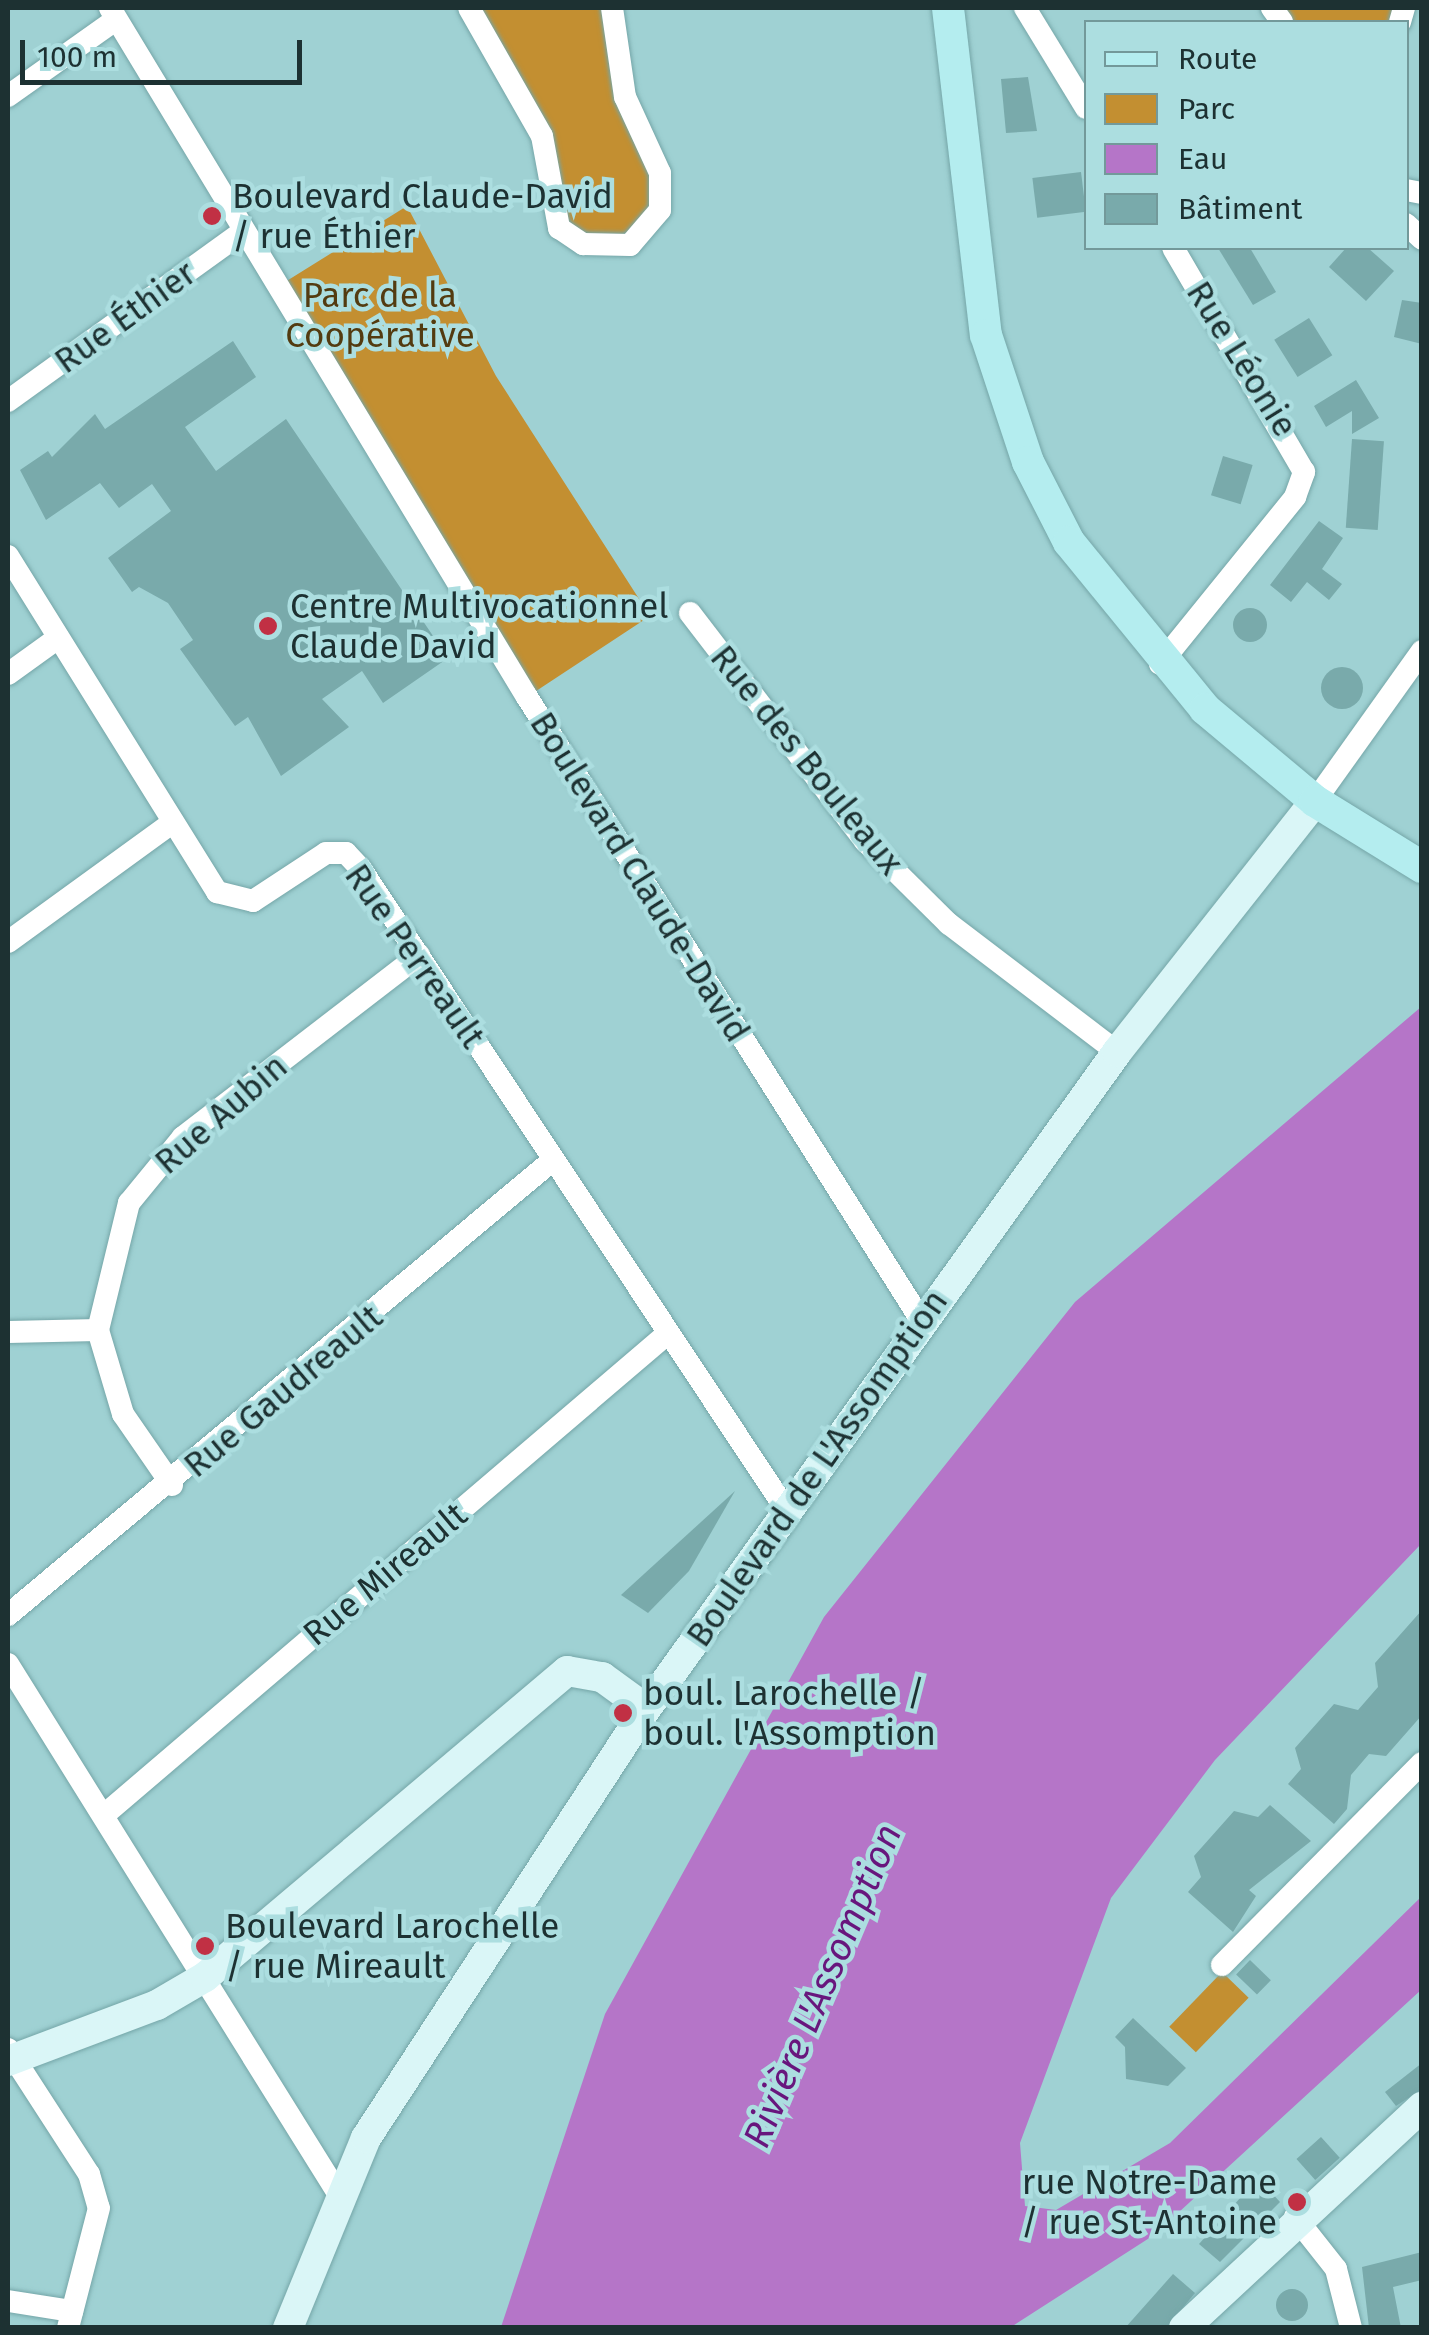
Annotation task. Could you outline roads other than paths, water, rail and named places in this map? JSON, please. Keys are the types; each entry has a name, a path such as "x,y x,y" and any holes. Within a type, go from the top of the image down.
{"main road":[{"path":"948,8 978,295 1000,387 1069,542 1160,664 1315,800 1422,866"}],"street":[{"name":"Boulevard Claude-David","path":"93,8 112,14 242,232 921,1320"},
{"path":"470,8 542,136 560,228 583,244 630,245 660,210 660,174 626,98 612,8"},
{"path":"1025,8 1084,105"},
{"path":"8,96 112,14"},
{"name":"Rue Éthier","path":"8,401 242,232"},
{"name":"Rue Léonie","path":"1160,664 1294,498 1304,472 1174,250"},
{"name":"Rue Perreault","path":"8,556 173,822 233,902 254,900 326,853 346,854 419,955 785,1508"},
{"name":"Rue des Bouleaux","path":"690,613 865,841 949,924 1117,1052"},
{"path":"8,674 58,638"},
{"path":"1315,800 1422,651"},
{"name":"Boulevard de L'Assomption","path":"288,2328 338,2195 366,2138 646,1709 785,1508 1117,1052 1315,800"},
{"path":"8,942 173,822"},
{"name":"Rue Aubin","path":"172,1485 123,1414 98,1330 115,1241 153,1169 419,955"},
{"name":"Rue Gaudreault","path":"8,1616 172,1485 553,1160"},
{"path":"8,1332 98,1330"},
{"name":"Rue Mireault","path":"104,1814 668,1334"},
{"path":"8,1664 338,2195"},
{"path":"8,2302 70,2319 100,2208 89,2174 10,2056 205,1977 567,1671 602,1677 646,1709"},
{"path":"1222,1965 1422,1762"},
{"path":"1184,2328 1295,2218 1422,2107"},
{"path":"1295,2218 1336,2269 1350,2328"}],"water":[{"name":"Rivière L'Assomption","path":"1421,1007 1421,1544 1215,1760 1111,1898 1020,2143 1025,2206 1056,2210 1170,2143 1421,1897 1421,1990 1154,2235 1011,2327 501,2327 605,2014 824,1617 1075,1302"}],"place":[{"name":"Boulevard Claude-David / rue Éthier","path":"212,216"},
{"name":"Centre Multivocationnel Claude David","path":"268,626"},
{"name":"boul. Larochelle / boul. l'Assomption","path":"623,1713"},
{"name":"Boulevard Larochelle / rue Mireault","path":"205,1946"},
{"name":"rue Notre-Dame / rue St-Antoine","path":"1297,2202"}],"park label":[{"name":"Parc de la Coopérative","path":"380,315"}]}
